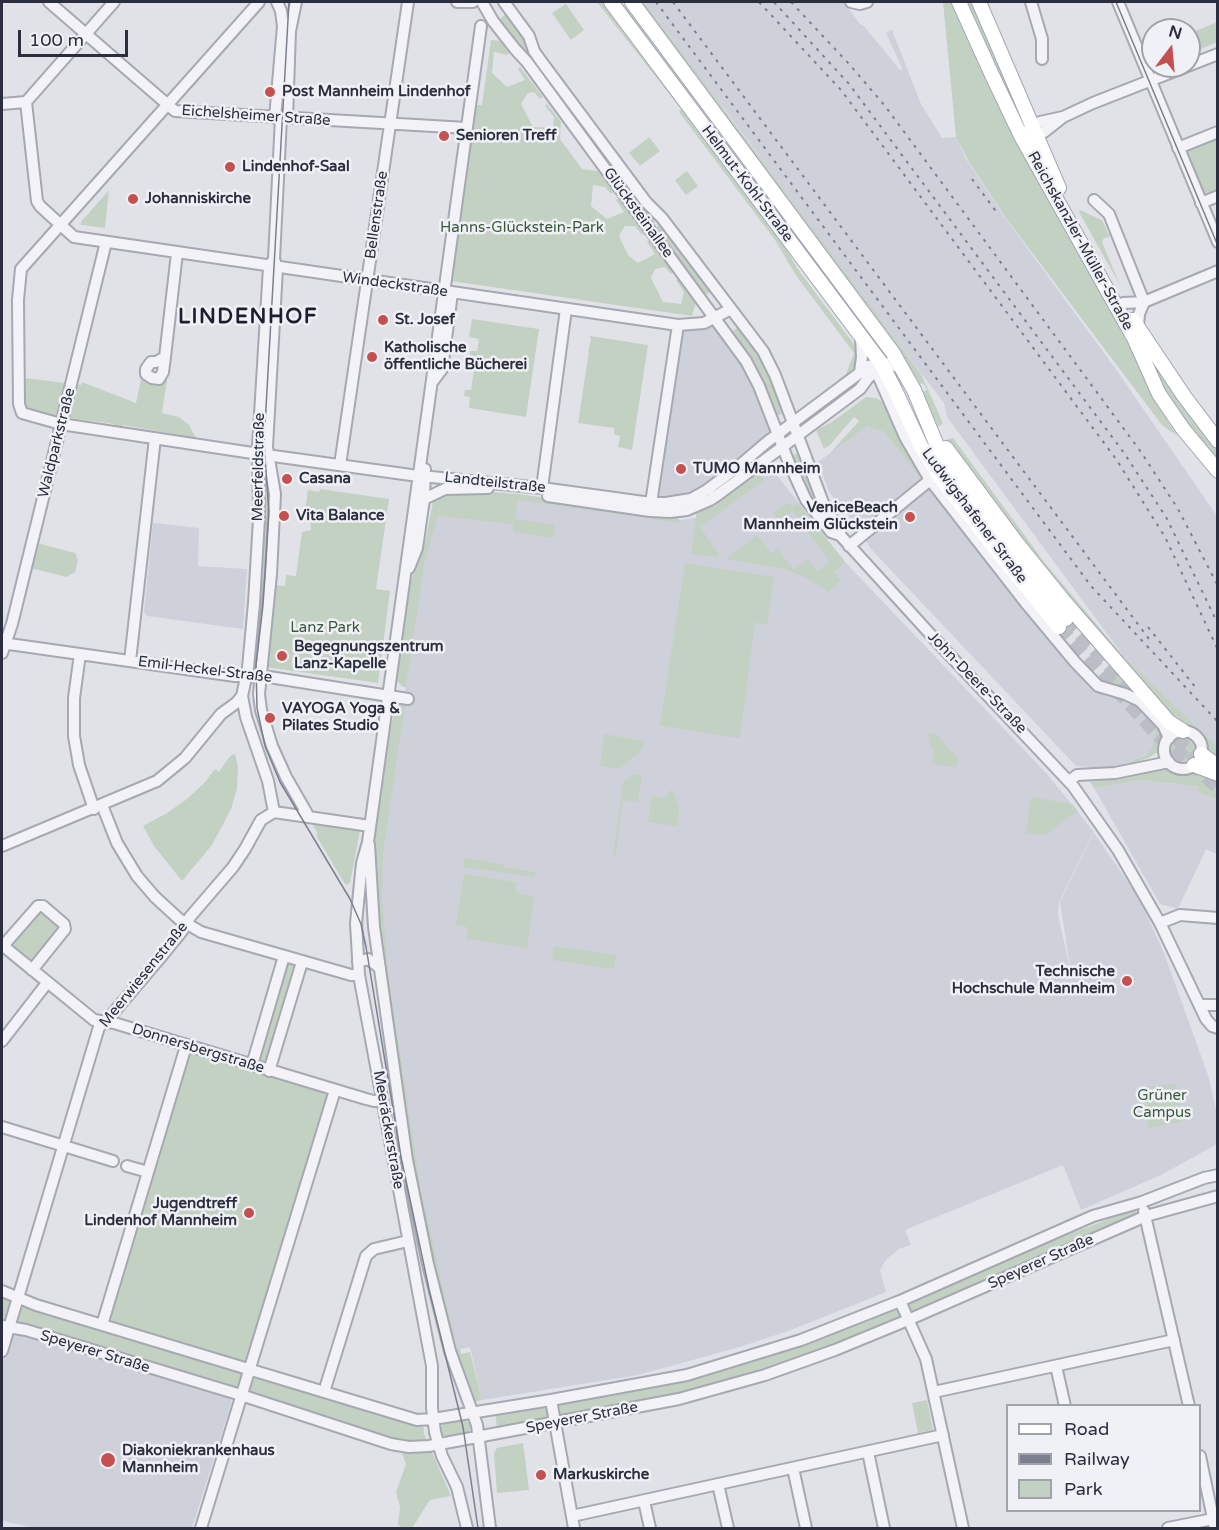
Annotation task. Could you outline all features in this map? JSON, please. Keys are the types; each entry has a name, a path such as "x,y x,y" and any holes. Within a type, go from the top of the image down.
{"main road":[{"name":"Helmut-Kohl-Straße","path":"611,2 864,342 882,364 902,368"},
{"name":"Helmut-Kohl-Straße","path":"632,2 882,364"},
{"name":"Reichskanzler-Müller-Straße","path":"959,2 992,75 1029,132 1068,207 1123,303 1218,441"},
{"name":"Reichskanzler-Müller-Straße","path":"978,2 1029,132 1134,338 1159,394 1183,429 1218,471"},
{"name":"Ludwigshafener Straße","path":"882,364 891,390 942,480 1001,556 1063,623 964,493 940,453 914,390 902,368"},
{"path":"882,364 906,364 939,435 956,463 1063,600 1169,722 1183,731"},
{"path":"1198,759 1218,766"},
{"path":"1198,759 1218,774"}],"street":[{"name":"Eichelsheimer Straße","path":"49,2 175,111 466,128"},
{"path":"2,104 26,102 114,2"},
{"path":"61,225 259,2"},
{"path":"276,2 291,2"},
{"name":"Meerfeldstraße","path":"260,676 271,574 275,494 264,454 258,447 273,265 281,118 283,26 276,2"},
{"name":"Meerfeldstraße","path":"281,118 291,24 296,2"},
{"name":"Bellenstraße","path":"340,465 408,2"},
{"path":"457,2 472,2"},
{"name":"Glücksteinallee","path":"482,2 493,21 527,62 739,352 756,379 777,434"},
{"name":"Glücksteinallee","path":"504,2 529,36 538,58 766,356 792,423"},
{"path":"851,2 860,4 867,2"},
{"path":"1031,2 1042,39 1042,59"},
{"path":"1118,2 1218,242"},
{"path":"405,580 417,548 424,499 423,447 431,384 448,292 466,128 481,26"},
{"path":"1029,132 1050,128 1063,117 1093,103 1218,54"},
{"name":"Windeckstraße","path":"26,102 37,201 74,237 678,325 698,325 731,309"},
{"path":"1178,148 1218,132"},
{"path":"1202,203 1218,196"},
{"path":"1094,200 1109,214 1144,302 1139,314 1138,327"},
{"name":"Landteilstraße","path":"61,225 20,272 19,404 22,413 61,424 422,476 542,488 651,503 681,501 703,493 860,372 882,364"},
{"name":"Waldparkstraße","path":"3,646 12,624 106,242"},
{"path":"165,357 177,253"},
{"path":"1123,303 1144,302 1218,271"},
{"path":"542,488 566,309"},
{"path":"651,503 678,325"},
{"path":"860,372 864,342"},
{"name":"Landteilstraße","path":"424,499 445,489 482,488 651,511 687,510 710,500 860,389 882,364"},
{"path":"860,389 891,390 905,437 930,480 1038,618 1098,687 1132,697 1147,707 1163,725 1169,738"},
{"path":"786,404 796,408 814,407"},
{"name":"John-Deere-Straße","path":"792,423 826,510 840,530 840,535"},
{"name":"John-Deere-Straße","path":"777,434 806,500 831,532 840,535 1069,780 1118,850 1160,923 1206,1019 1212,1026 1218,1028"},
{"path":"130,661 155,438"},
{"name":"Meerfeldstraße","path":"245,677 254,603 264,454"},
{"path":"763,461 776,460 789,464"},
{"path":"405,580 407,550 422,476"},
{"path":"849,546 930,480"},
{"name":"Meeräckerstraße","path":"405,580 357,907 358,962 432,1366 433,1419 438,1445 457,1487 467,1528"},
{"name":"Emil-Heckel-Straße","path":"3,646 80,654 245,677 260,676 408,699"},
{"path":"80,654 73,707 75,744 83,780 136,876 154,897 187,924 201,932 302,962 359,975"},
{"path":"260,676 261,710 267,734 286,777 309,817"},
{"path":"245,677 242,696 246,717 268,780 274,812 370,826"},
{"path":"2,846 146,787 169,773 185,758 222,712 242,696"},
{"path":"1134,769 1164,750 1169,738 1183,731 1197,738 1202,748 1198,759 1189,768 1178,768 1168,762 1164,750"},
{"path":"1069,780 1077,776 1115,773 1168,762"},
{"name":"Meerwiesenstraße","path":"2,1351 5,1326 18,1297 99,1027 233,867 258,823 274,812"},
{"name":"Meeräckerstraße","path":"368,842 374,927 407,1160 450,1351 474,1413 480,1438 484,1491 490,1528"},
{"path":"2,945 38,906 43,906 64,924 65,929 32,970"},
{"path":"1160,923 1180,915 1218,918"},
{"name":"Donnersbergstraße","path":"2,945 94,1020 114,1023 374,1101 382,1100"},
{"path":"252,1065 284,956"},
{"path":"358,962 368,959 380,968"},
{"path":"269,1071 302,962"},
{"path":"2,1040 47,983"},
{"path":"1200,1005 1218,1005"},
{"path":"102,1325 186,1046"},
{"path":"201,1528 335,1090"},
{"path":"2,1128 113,1161"},
{"path":"127,1166 148,1172"},
{"name":"Speyerer Straße","path":"2,1291 27,1302 417,1420 433,1419 687,1375 801,1340 900,1301 1093,1216 1142,1202 1204,1178 1218,1175"},
{"name":"Speyerer Straße","path":"5,1326 26,1330 241,1395 391,1444 409,1447 438,1445 679,1399 765,1375 909,1320 1146,1216 1215,1199"},
{"path":"1142,1202 1189,1404"},
{"path":"324,1392 366,1256 374,1249 408,1241"},
{"path":"900,1301 926,1359 963,1528"},
{"path":"419,1303 429,1312 440,1310"},
{"path":"934,1392 1174,1340"},
{"path":"1056,1366 1065,1404"},
{"path":"551,1400 574,1528"},
{"path":"572,1516 943,1436"},
{"path":"868,1452 884,1528"},
{"path":"1168,1528 1214,1524 1201,1461"},
{"path":"793,1468 806,1528"},
{"path":"718,1484 728,1528"},
{"path":"644,1501 650,1528"}],"shaded area":[{"path":"644,2 844,2 900,70 902,68 886,33 892,30 921,104 942,138 956,137 966,159 1006,219 1115,368 1217,516 1217,746 1125,658 947,417 944,403"},
{"path":"715,321 749,371 774,434 695,495 654,501 679,327"},
{"path":"868,425 884,432 994,572 1094,690 1108,697 1125,698 1147,716 1156,733 1155,743 1150,751 1120,766 1104,768 1076,766 870,548 859,529 829,492 818,462"},
{"path":"772,469 845,562 1047,774 1094,832 1059,902 1058,915 1071,973 1060,902 1094,833 1139,898 1164,953 1209,1078 1217,1114 1217,1144 1161,1175 1081,1210 1063,1165 905,1230 911,1245 899,1249 886,1260 880,1270 886,1292 791,1330 740,1347 638,1375 482,1400 470,1347 457,1350 421,1189 389,978 381,899 382,852 424,560 436,508 518,499 677,521 698,517 715,509"},
{"path":"153,523 199,528 198,566 247,569 243,629 147,616 144,612"},
{"path":"1144,780 1199,787 1199,792 1217,799 1217,854 1206,849 1178,909 1160,904 1094,788"},
{"name":"Diakoniekrankenhaus Mannheim","path":"9,1327 205,1385 232,1401 192,1528 36,1528 2,1521 2,1351"}],"green space":[{"path":"597,2 604,2 781,239 797,268 853,343 858,354 856,369 843,380 837,381 846,374 854,353 795,274 775,240 679,112 681,109"},
{"path":"618,2 621,2 632,13 881,347 882,356"},
{"path":"639,2 644,2 921,374 943,423 938,427 923,392 927,390 923,383 920,384 907,362"},
{"path":"943,2 955,2 1127,336 1159,407 1177,436 1162,425 1006,218 969,162 956,137"},
{"path":"964,2 973,2 1025,122 994,66"},
{"path":"566,4 584,30 571,40 552,13"},
{"path":"506,14 658,217 650,228 496,22"},
{"path":"1217,22 1217,42 1201,49 1201,29"},
{"name":"Hanns-Glückstein-Park","path":"491,40 501,41 509,53 507,55 494,52 492,73 507,87 525,80 518,69 520,67 543,97 540,99 534,92 528,93 521,104 533,127 553,128 554,117 545,106 547,104 561,122 560,139 582,169 598,171 614,192 611,194 605,187 593,185 591,206 607,219 624,212 616,200 618,198 644,234 642,235 635,226 625,226 619,236 628,255 638,263 655,254 647,242 649,240 673,272 671,274 665,267 655,269 651,278 663,302 681,304 684,292 676,280 678,279 696,302 692,316 451,281 476,105 482,105"},
{"path":"649,137 660,151 640,166 629,153"},
{"path":"1217,138 1217,189 1204,194 1187,150"},
{"path":"687,171 698,186 686,195 675,180"},
{"path":"109,190 105,228 81,225 81,222"},
{"path":"1080,210 1102,220 1110,237 1104,238 1102,242 1120,285 1079,212"},
{"path":"661,221 713,290 702,298 653,233"},
{"path":"472,319 539,329 526,417 469,408 470,397 464,396 465,390 471,390 476,357 470,356 470,351 477,351 479,339 469,337"},
{"path":"740,326 760,352 787,412 774,417 729,334"},
{"path":"590,336 648,345 632,450 618,447 620,436 614,434 614,428 578,423"},
{"path":"1146,350 1217,448 1217,464 1169,402"},
{"path":"142,375 167,380 162,413 179,417 189,425 196,438 123,425 122,430 114,429 114,424 56,416 25,408 25,378 81,385 82,382 136,403"},
{"path":"866,397 881,401 889,412 920,478 884,432 868,426 830,453 859,421 854,417 824,449 816,430 832,422"},
{"path":"953,438 1045,563 1125,658 1217,746 1217,763 1206,755 1204,743 1199,736 1191,729 1182,727 1077,611 952,452 945,440"},
{"path":"801,452 837,531 805,491 789,457"},
{"path":"259,454 268,454 274,483 255,676 248,667"},
{"path":"771,464 760,474 764,480 700,527 719,554 715,557 691,554 697,510"},
{"name":"Lanz Park","path":"320,489 389,499 376,589 390,591 378,683 265,667 276,585 285,586 286,575 296,576 302,532 311,530 310,518 304,517 308,490 319,492"},
{"path":"451,492 517,494 676,515 681,523 518,500 515,519 555,525 553,538 513,532 513,524 438,516 425,560 406,687 403,687 396,680 410,582 425,543 433,502"},
{"path":"788,502 792,507 798,503 845,562 834,572 841,580 828,592 807,578 785,569 726,559 757,535 771,553 778,549 794,570 808,559 817,571 830,562 792,511 779,521 773,513"},
{"path":"33,542 75,553 78,560 75,572 67,577 26,567"},
{"path":"685,563 774,577 767,624 755,623 740,738 660,726"},
{"path":"1114,665 1146,700 1096,681"},
{"path":"397,701 406,706 383,853 382,898 389,978 421,1189 457,1349 460,1349 461,1354 470,1352 482,1400 475,1402 451,1349 417,1201 381,962 374,828 382,764"},
{"path":"1149,713 1164,736 1161,747 1148,758 1121,767 1145,755 1152,748 1156,733 1147,716"},
{"path":"935,733 956,756 958,762 955,767 932,764 935,749 931,748 928,735"},
{"path":"604,734 644,741 642,750 619,769 600,766"},
{"path":"1183,738 1188,739 1194,745 1194,755 1188,761 1183,762 1178,761 1172,755 1171,750 1172,745 1178,739"},
{"path":"235,754 238,767 237,789 231,809 212,845 182,881 154,846 143,826 187,799 215,769 219,772 230,756"},
{"path":"1168,767 1183,772 1197,769 1217,778 1217,799 1198,792 1199,787 1144,780 1094,788 1090,782 1129,777 1136,773"},
{"path":"635,774 642,775 638,802 623,800 616,855 613,855 623,782"},
{"path":"673,790 679,808 677,826 648,822 652,796 664,797"},
{"path":"1031,797 1072,804 1078,811 1045,835 1026,833"},
{"path":"312,824 360,831 350,883 346,885 343,881 317,837"},
{"path":"464,858 535,872 535,877 463,867"},
{"path":"464,874 516,882 515,889 518,893 534,897 527,948 466,939 468,930 465,926 456,925"},
{"path":"38,906 64,924 32,970 3,946"},
{"path":"554,946 616,955 614,969 552,960"},
{"path":"284,956 302,962 269,1070 330,1089 249,1366 423,1422 424,1434 451,1496 430,1500 412,1528 403,1528 398,1525 400,1507 396,1492 406,1464 399,1446 392,1437 245,1391 2,1326 2,1291 102,1325 186,1046 252,1065"},
{"name":"Grüner Campus","path":"1175,1084 1182,1122 1149,1128 1143,1087"},
{"path":"1134,1209 1136,1215 912,1315 827,1349 677,1394 497,1428 495,1412 554,1406 687,1380 801,1346 907,1305 1047,1243"},
{"path":"927,1400 933,1430 918,1433 912,1403"},
{"path":"464,1419 471,1428 466,1435 447,1438 441,1433 440,1429 445,1422"},
{"path":"523,1443 529,1490 497,1493 494,1453 497,1448"}],"tunnel":[{"path":"1066,619 1145,704"},
{"path":"1059,627 1159,736 1218,787"},
{"path":"1162,722 1185,747 1209,767"}],"tram line":[{"path":"289,2 264,443 269,512 263,605 256,665 257,708 265,746 280,782 350,899 361,924 401,1157 429,1289 463,1427 478,1528"},
{"path":"1116,2 1218,246"}],"railway":[{"path":"656,2 1091,586 1218,722"},
{"path":"673,2 1149,639"},
{"path":"759,2 841,90 1116,459 1165,537 1218,650"},
{"path":"774,2 849,84 1124,453 1166,517 1218,624"},
{"path":"791,2 885,106 1141,452 1178,509 1218,586"},
{"path":"972,179 998,214"},
{"path":"1148,627 1196,688"}],"place":[{"name":"Post Mannheim Lindenhof","path":"270,92"},
{"name":"Senioren Treff","path":"444,136"},
{"name":"Lindenhof-Saal","path":"230,167"},
{"name":"Johanniskirche","path":"133,199"},
{"name":"St. Josef","path":"383,320"},
{"name":"Katholische öffentliche Bücherei","path":"372,357"},
{"name":"TUMO Mannheim","path":"681,469"},
{"name":"Casana","path":"287,479"},
{"name":"Vita Balance","path":"284,516"},
{"name":"VeniceBeach Mannheim Glückstein","path":"910,517"},
{"name":"Begegnungszentrum Lanz-Kapelle","path":"282,656"},
{"name":"VAYOGA Yoga & Pilates Studio","path":"270,718"},
{"name":"Technische Hochschule Mannheim","path":"1127,981"},
{"name":"Jugendtreff Lindenhof Mannheim","path":"249,1213"},
{"name":"Diakoniekrankenhaus Mannheim","path":"108,1460"},
{"name":"Markuskirche","path":"541,1475"}],"district":[{"name":"LINDENHOF","path":"248,317"}]}
